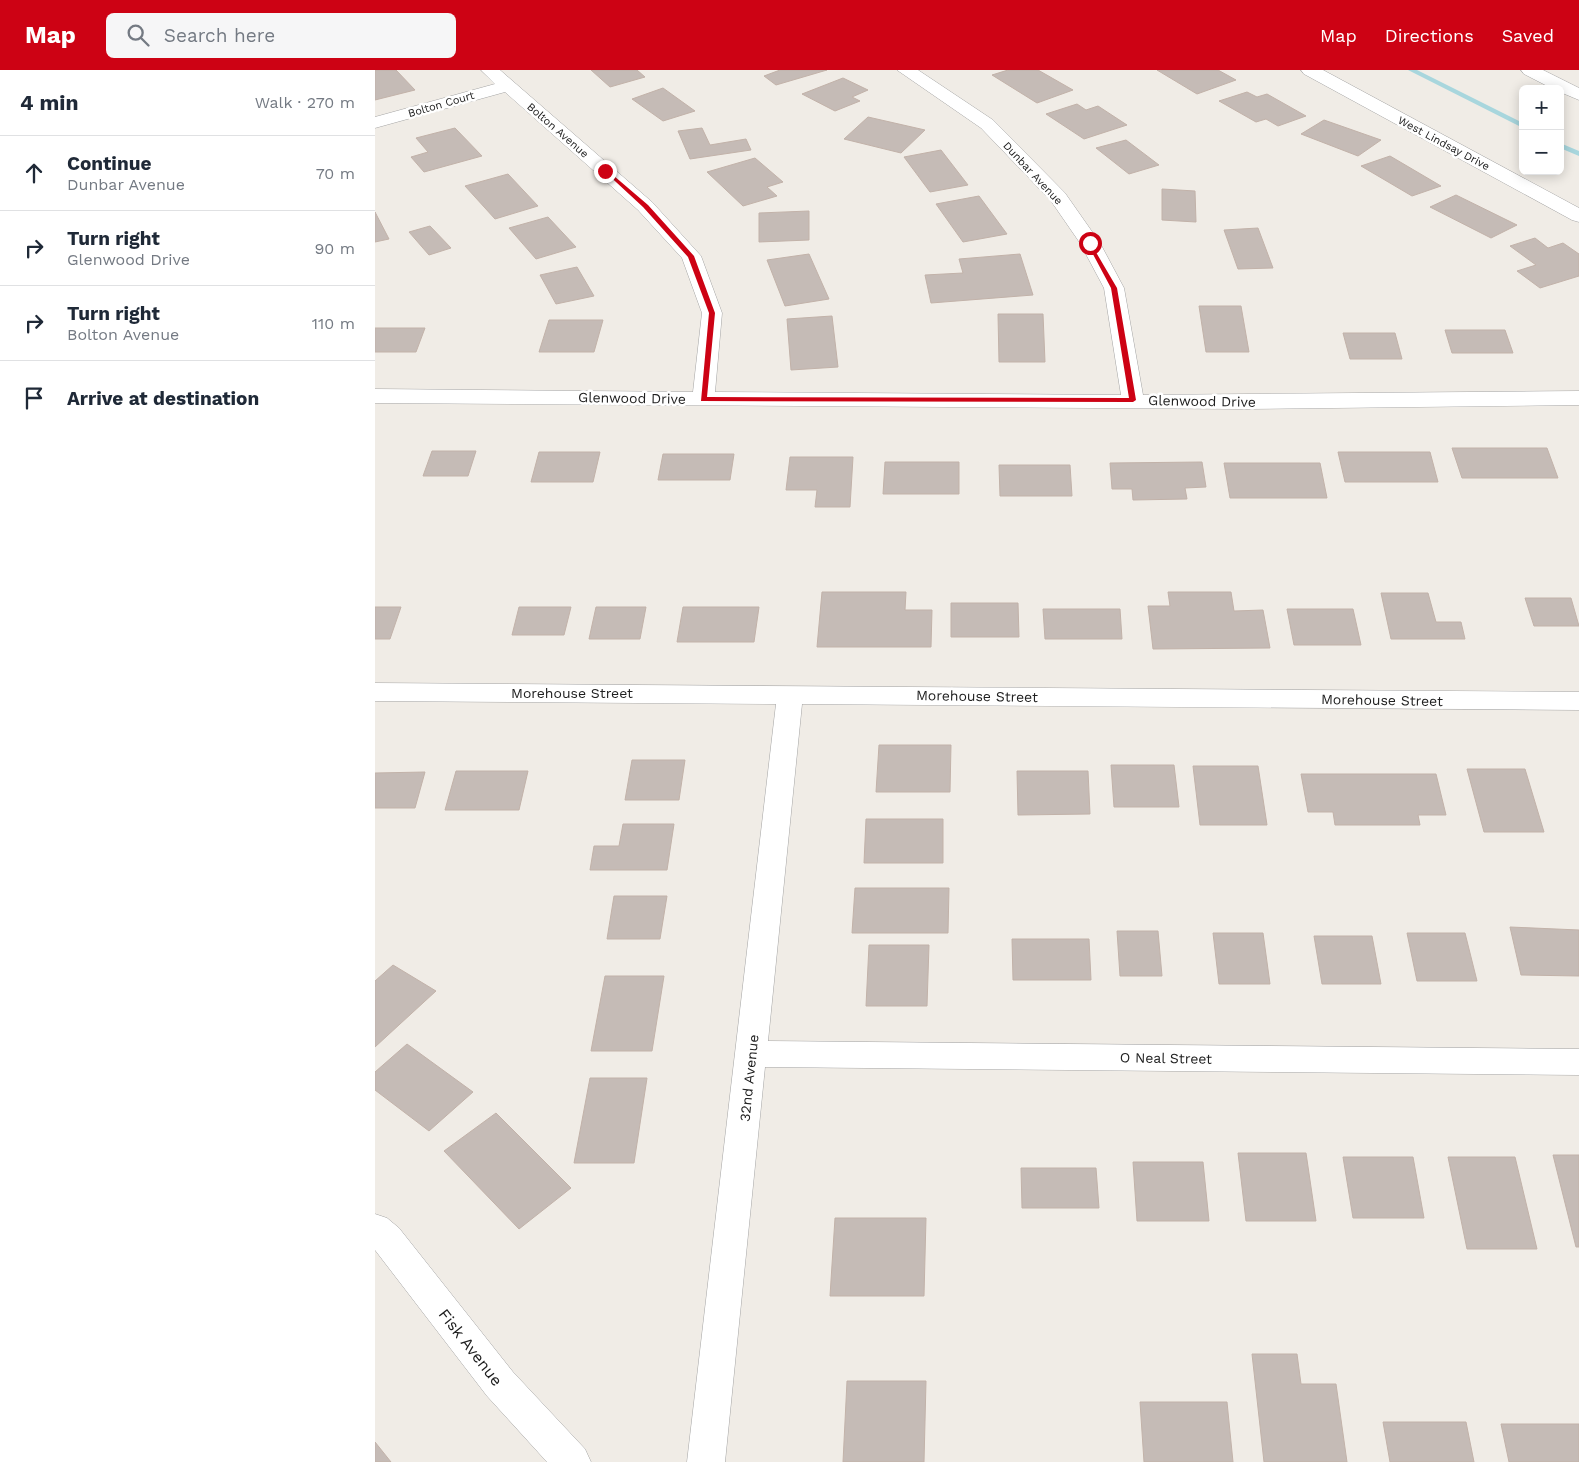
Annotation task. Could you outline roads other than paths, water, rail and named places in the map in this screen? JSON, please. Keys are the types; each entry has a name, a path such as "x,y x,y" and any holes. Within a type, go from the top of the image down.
{"street":[{"name":"Bolton Avenue","path":"490,70 645,206 691,256 712,313 703,399"},
{"name":"Dunbar Avenue","path":"906,70 987,124 1058,197 1085,236 1114,288 1133,400"},
{"name":"West Lindsay Drive","path":"1310,70 1579,216"},
{"path":"1530,70 1579,95"},
{"name":"Bolton Court","path":"375,123 507,86"},
{"name":"Glenwood Drive","path":"375,396 1246,402 1579,398"},
{"name":"Morehouse Street","path":"375,692 1579,701"},
{"name":"32nd Avenue","path":"706,1462 790,694"},
{"name":"O Neal Street","path":"752,1054 1579,1062"},
{"name":"Fisk Avenue","path":"375,1229 387,1239 500,1384 572,1462"}],"waterway":[{"path":"1412,70 1519,124"},
{"path":"1564,147 1579,154"}]}
